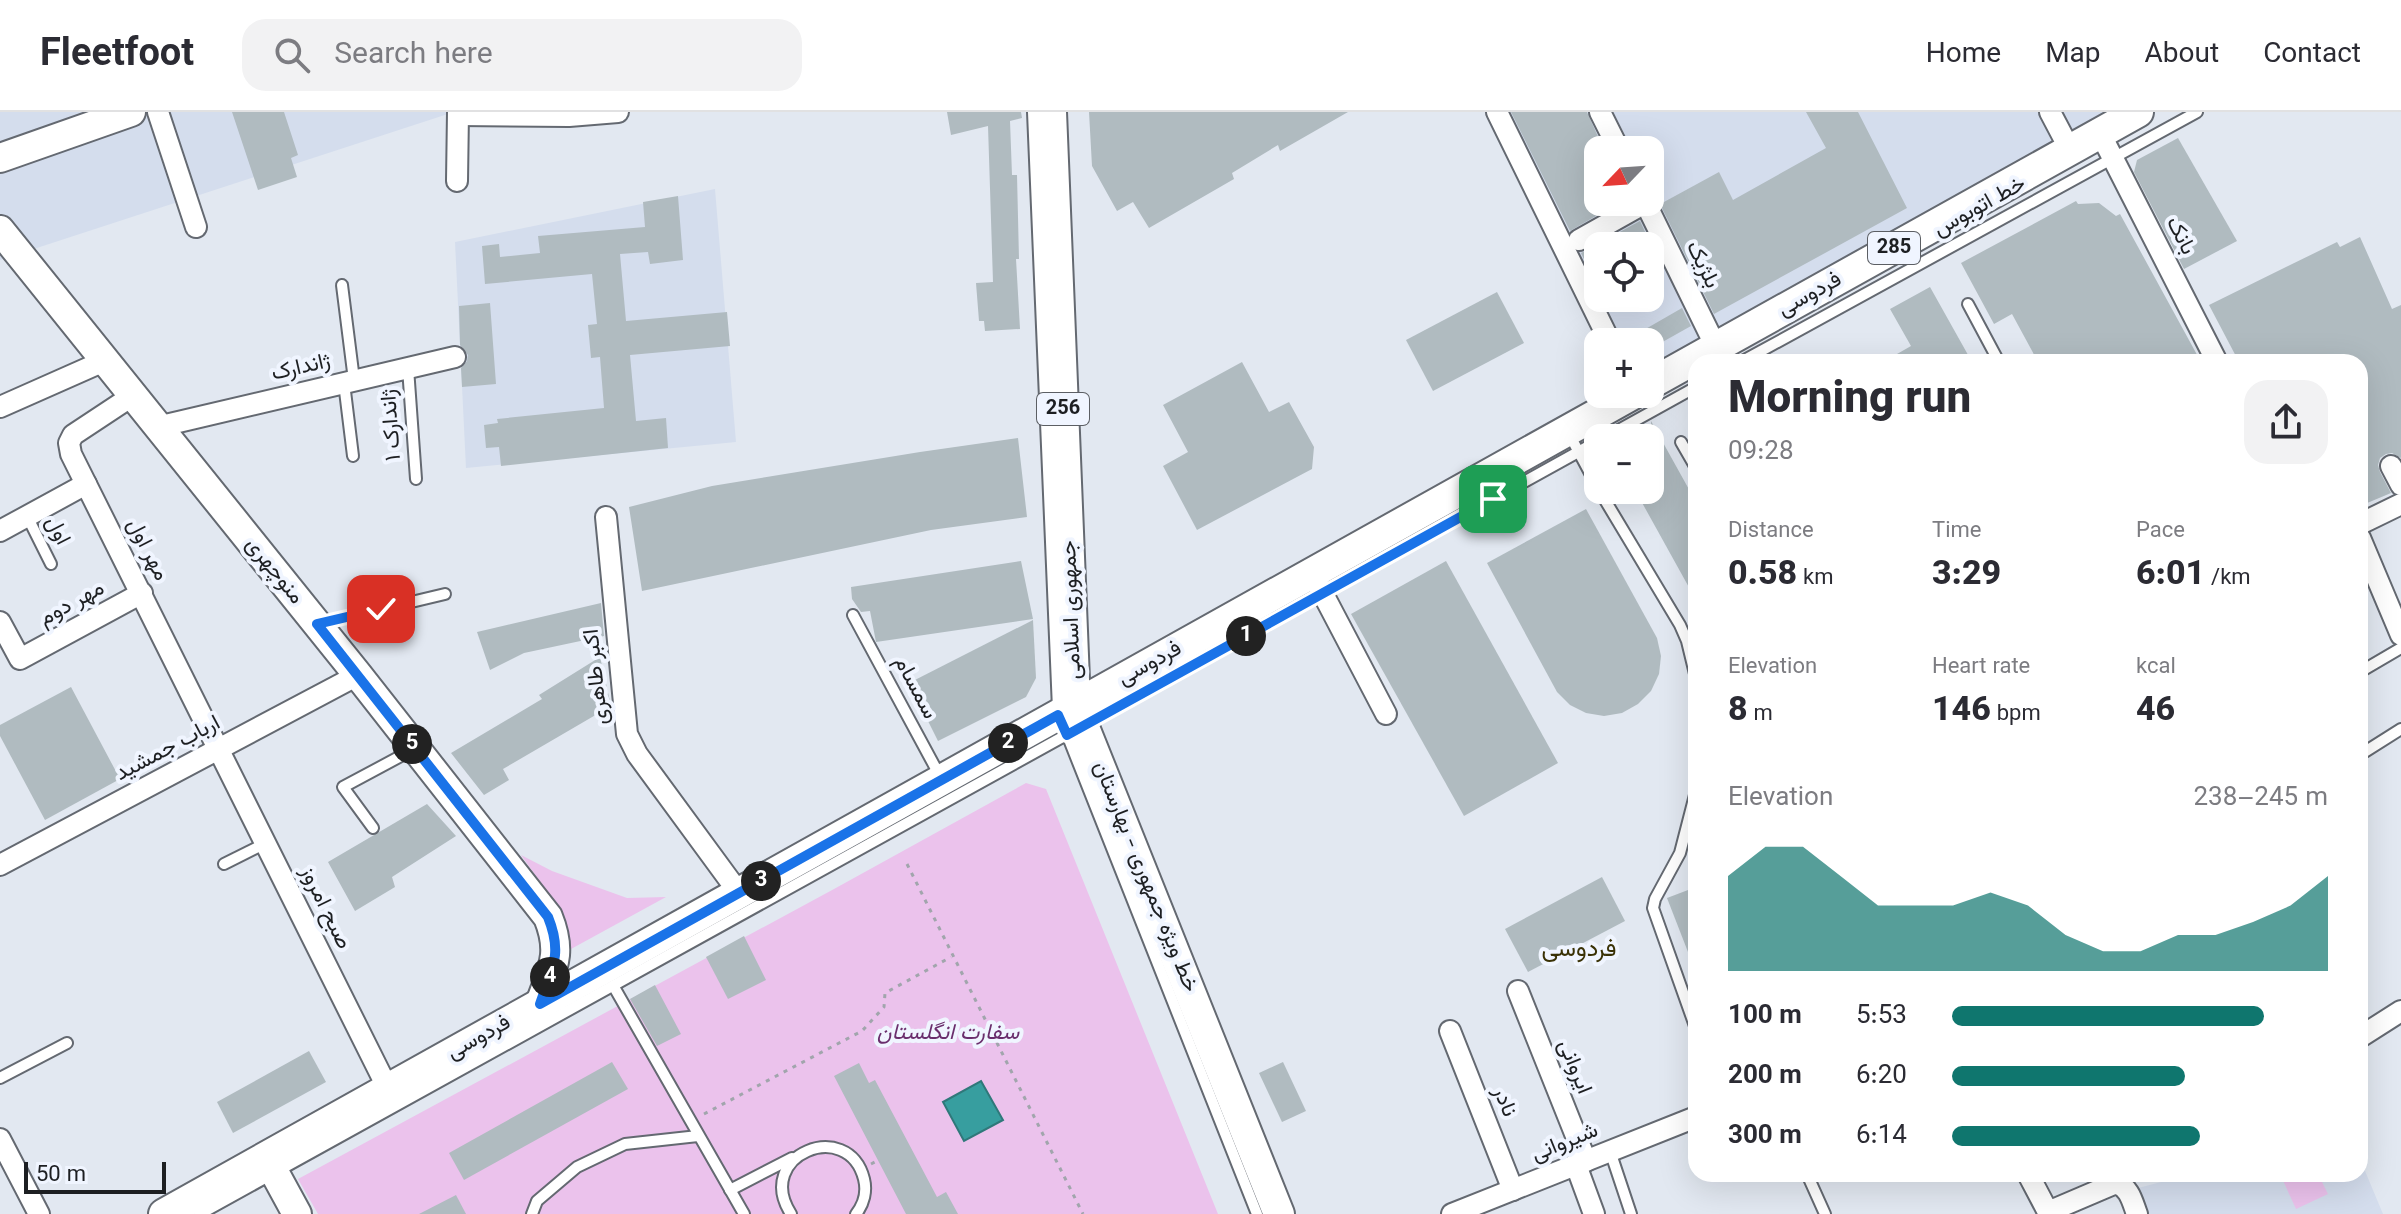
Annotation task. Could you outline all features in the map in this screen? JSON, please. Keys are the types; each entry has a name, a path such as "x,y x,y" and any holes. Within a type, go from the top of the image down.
{"main road":[{"name":"جمهوری اسلامی","path":"1051,112 1071,720 1279,1214"},
{"name":"فردوسی","path":"1731,354 2070,150 2106,145 2138,112"},
{"name":"فردوسی","path":"1664,379 1688,370"},
{"name":"فردوسی","path":"164,1214 270,1165 388,1089 942,780 1071,720 1573,441 1615,408"}],"street":[{"path":"0,158 131,112"},
{"path":"158,112 196,227"},
{"path":"457,181 458,113 569,116 618,112"},
{"path":"1497,112 1603,328"},
{"path":"1600,112 1612,136"},
{"path":"2050,112 2070,150"},
{"name":"بانک","path":"2106,145 2213,354"},
{"name":"بلژیک","path":"1579,240 1622,216"},
{"name":"بلژیک","path":"1652,216 1728,354"},
{"name":"منوچهری","path":"0,230 548,917 557,949 540,1004"},
{"name":"ژاندارک","path":"157,427 455,357"},
{"path":"0,407 104,361"},
{"name":"مهر اول","path":"132,396 70,439 71,454 219,749"},
{"path":"2391,466 2401,485"},
{"path":"0,531 86,484"},
{"path":"2368,520 2401,504"},
{"name":"اکبر طاهری","path":"606,517 627,734 637,754 739,893"},
{"path":"2368,557 2401,635"},
{"path":"1317,583 1386,714"},
{"name":"مهر دوم","path":"0,622 20,659 142,593"},
{"name":"ارباب جمشید","path":"0,865 358,675"},
{"name":"صبح امروز","path":"219,749 388,1089"},
{"name":"ایروانی","path":"1518,991 1581,1163 1594,1214"},
{"path":"2368,1032 2401,1011"},
{"name":"نادر","path":"1450,1031 1513,1190"},
{"name":"شیروانی","path":"1455,1213 1688,1120"},
{"path":"0,1139 39,1214"},
{"path":"270,1165 297,1214"},
{"path":"2032,1182 2047,1213 2112,1184 2120,1184 2129,1193 2137,1214"}],"lane":[{"name":"خط ویژه جمهوری - بهارستان","path":"1033,112 1071,720 1257,1214"},
{"name":"خط اتوبوس","path":"1731,354 2106,145 2197,112"},
{"path":"342,285 353,456"},
{"path":"1968,304 1995,354"},
{"name":"ژاندارک ۱","path":"408,368 416,479"},
{"path":"1629,424 1688,391"},
{"path":"1584,441 1573,441 1584,461"},
{"path":"1681,442 1688,454"},
{"path":"1608,504 1680,625 1688,645"},
{"name":"اول","path":"27,516 51,564"},
{"path":"317,624 445,594"},
{"name":"سمسام","path":"853,615 942,780"},
{"path":"2368,667 2401,648"},
{"name":"فردوسی","path":"200,1214 270,1165 614,987 1071,720"},
{"path":"2368,750 2401,729"},
{"path":"373,828 343,787 415,748"},
{"path":"1688,822 1680,853 1653,908 1688,1006"},
{"path":"224,864 266,843"},
{"path":"614,987 744,1214"},
{"path":"0,1078 67,1043"},
{"path":"532,1214 537,1201 577,1167 625,1144 698,1136"},
{"path":"730,1190 802,1152 815,1147 828,1147 853,1158 861,1170 865,1183 864,1197 856,1214"},
{"path":"1610,1151 1631,1214"},
{"path":"791,1214 783,1200 781,1186 784,1173 802,1152"},
{"path":"1811,1182 1825,1214"}],"path":[{"path":"907,864 1083,1214"},
{"path":"690,1121 862,1031 884,1007 885,993 953,956"}],"shaded area":[{"path":"0,112 454,112 0,260"},
{"path":"1497,112 2138,112 1704,354 1688,354 1688,363 1664,376 1664,328 1603,328 1595,312 1664,312 1664,232 1584,232 1584,289"},
{"path":"715,189 736,442 466,468 455,242"},
{"path":"2368,1178 2383,1214 2147,1214 2138,1188 2161,1182 2368,1182"}],"green space":[{"name":"سفارت انگلستان","path":"1026,783 1046,789 1218,1214 318,1214 298,1179"},
{"path":"521,855 552,871 627,898 666,897 571,949 564,916"},
{"path":"2284,1182 2322,1182 2328,1194 2296,1209"}],"water":[{"path":"981,1081 1003,1120 964,1141 943,1102"}],"building":[{"path":"232,112 284,112 298,155 291,158 297,177 258,190"},
{"path":"947,112 1021,112 1022,118 1010,121 1012,175 1017,175 1019,259 1016,259 1020,329 985,331 984,321 979,321 976,283 993,282 988,126 951,135"},
{"path":"1089,112 1348,112 1280,151 1278,145 1232,173 1234,179 1149,228 1133,202 1117,211 1092,166"},
{"path":"1511,112 1587,112 1598,136 1584,136 1584,216 1596,216 1570,231"},
{"path":"1806,112 1858,112 1907,208 1714,314 1664,212 1664,202 1719,172 1733,200 1826,148"},
{"path":"2178,138 2237,241 2184,269 2134,172 2137,160"},
{"path":"678,196 683,260 650,264 648,252 620,254 626,321 727,312 730,346 630,355 636,421 666,418 668,448 501,466 499,447 486,448 484,425 498,423 497,419 604,408 600,357 591,358 588,325 597,324 592,274 485,284 482,246 499,244 500,257 540,253 538,236 645,227 643,202"},
{"path":"2076,201 2078,204 2099,203 2116,216 2120,214 2197,354 2034,354 2012,314 1994,324 1961,263"},
{"path":"1640,221 1645,232 1620,232"},
{"path":"2360,237 2392,309 2401,305 2401,458 2392,453 2380,458 2380,472 2391,493 2368,503 2368,354 2235,354 2209,305 2337,242 2340,247"},
{"path":"1930,287 1968,354 1897,354 1911,346 1890,309"},
{"path":"1497,292 1524,343 1433,391 1406,340"},
{"path":"490,303 496,384 462,387 461,368 468,355 460,345 459,306"},
{"path":"1682,308 1691,326 1664,341 1664,328 1647,328"},
{"path":"1242,362 1269,412 1289,402 1314,447 1312,469 1197,530 1163,466 1188,452 1163,405"},
{"path":"1018,438 1027,517 931,530 642,591 629,507 712,486"},
{"path":"1664,444 1688,488 1688,586 1643,504 1664,504"},
{"path":"1586,509 1657,638 1661,656 1659,674 1651,691 1638,704 1622,713 1604,716 1586,713 1570,705 1557,692 1487,563"},
{"path":"1021,561 1033,619 876,642 870,611 861,612 852,599 851,587"},
{"path":"1446,561 1558,763 1464,816 1351,614"},
{"path":"601,603 604,636 524,653 490,670 477,632"},
{"path":"1033,620 1036,678 1026,697 938,741 909,683"},
{"path":"600,657 611,706 503,769 509,780 484,795 451,753 542,699 539,695"},
{"path":"71,687 120,779 45,820 0,736 0,725"},
{"path":"427,804 456,836 392,877 395,887 355,911 328,862"},
{"path":"1602,877 1625,921 1528,972 1505,929"},
{"path":"1688,890 1688,952 1667,898"},
{"path":"744,936 766,980 728,999 706,957"},
{"path":"655,985 681,1034 657,1046 630,999"},
{"path":"309,1051 326,1082 233,1133 217,1102"},
{"path":"612,1062 628,1089 464,1180 449,1153"},
{"path":"1283,1062 1306,1111 1282,1122 1259,1073"},
{"path":"859,1063 869,1083 875,1080 937,1197 946,1192 958,1214 906,1214 834,1076"},
{"path":"456,1195 466,1214 419,1214"}],"district":[{"name":"فردوسی","path":"1579,950"}],"route":[{"path":"381,609 317,624 548,917 557,949 540,1004 1058,715 1067,735 1493,499"}]}
